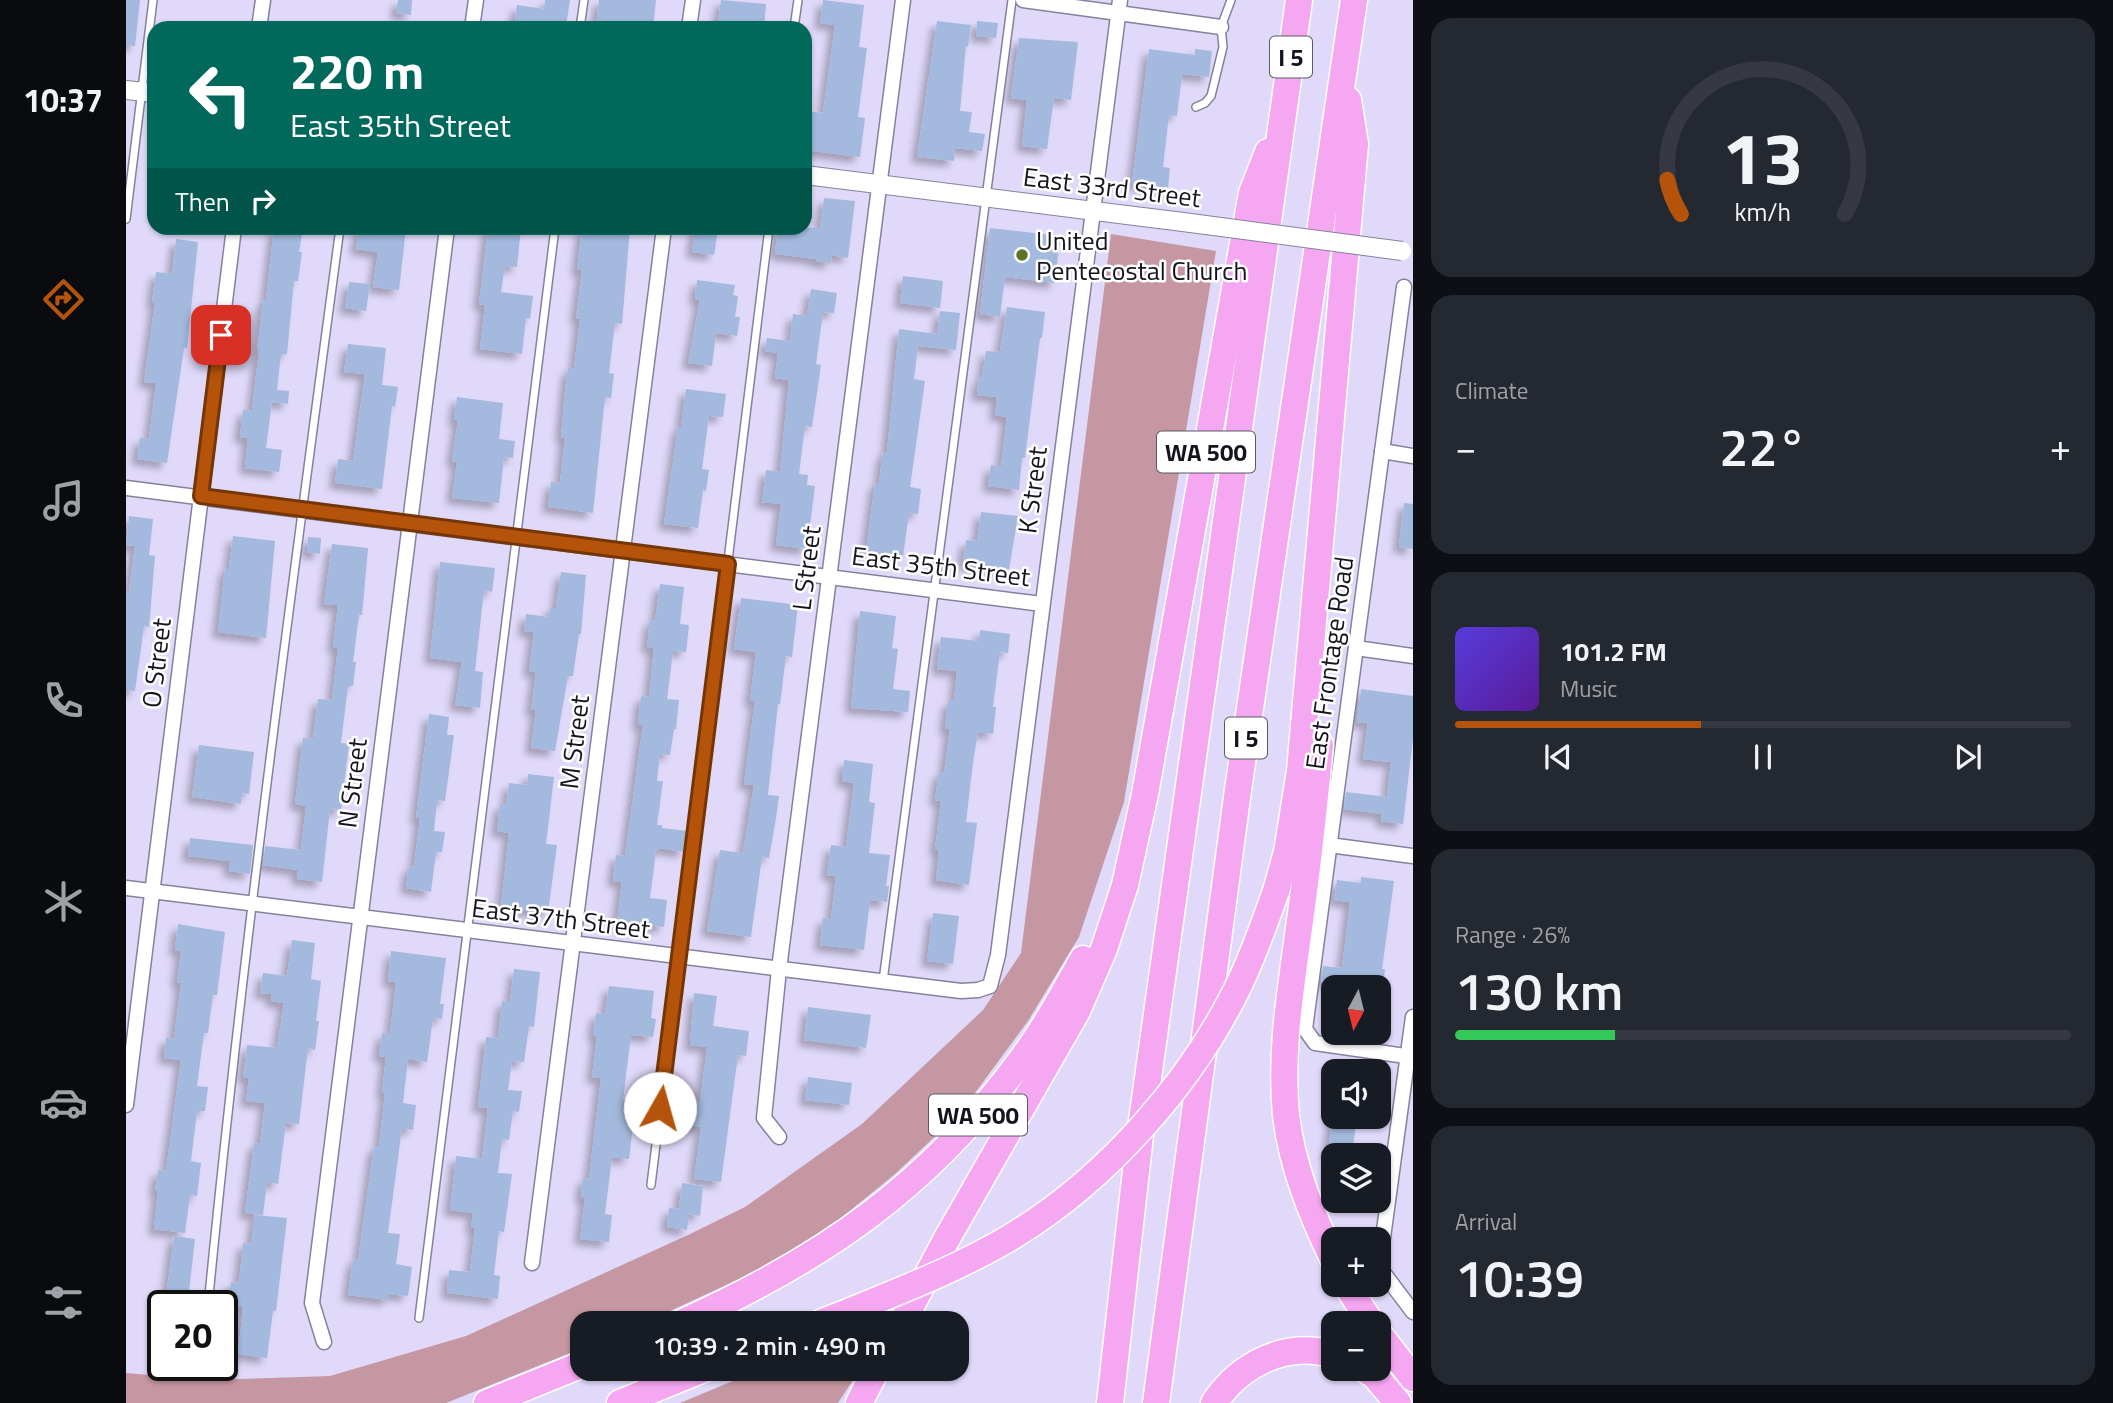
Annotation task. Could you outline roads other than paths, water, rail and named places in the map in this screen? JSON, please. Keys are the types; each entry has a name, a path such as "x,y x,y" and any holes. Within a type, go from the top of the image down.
{"highway":[{"name":"I 5","path":"1110,1403 1140,1135 1299,0"},
{"name":"I 5","path":"1156,1403 1238,790 1354,0"},
{"path":"850,1311 917,1285 1017,1234 1052,1209 1123,1149 1159,1109 1212,1034 1237,988 1276,891 1287,852 1300,771 1355,144 1344,74"},
{"name":"WA 500","path":"708,1311 793,1268 841,1238 900,1192 945,1150 981,1112 1023,1058 1087,953 1118,880 1144,794 1252,193 1283,115"},
{"path":"1321,1234 1312,1216 1286,1115 1284,1052 1313,821 1321,730 1323,495"},
{"path":"909,1311 1077,1011 1104,949 1125,886 1144,794"},
{"path":"1391,1350 1413,1378"},
{"path":"1214,1403 1235,1377 1265,1358 1302,1351 1321,1352"},
{"path":"487,1403 570,1369"},
{"path":"632,1398 674,1381"},
{"path":"859,1403 870,1381"},
{"path":"1379,1381 1398,1403"}],"street":[{"path":"260,21 263,0"},
{"path":"473,21 476,0"},
{"path":"690,21 693,0"},
{"name":"L Street","path":"779,1137 764,1118 779,969 903,0"},
{"path":"1023,0 1119,6 1221,27"},
{"name":"K Street","path":"990,986 998,955 1119,6"},
{"name":"East 33rd Street","path":"812,176 1408,252"},
{"name":"O Street","path":"126,1105 233,235"},
{"name":"N Street","path":"324,1342 312,1303 446,235"},
{"name":"M Street","path":"532,1264 663,235"},
{"name":"East Frontage Road","path":"1404,287 1305,1029 1315,1043 1410,1056"},
{"path":"1382,451 1413,456"},
{"name":"East 35th Street","path":"126,488 1042,604"},
{"path":"1356,648 1413,656"},
{"path":"1329,845 1413,856"},
{"name":"East 37th Street","path":"126,888 961,991 990,986"},
{"path":"1413,1017 1410,1056 1379,1268 1413,1312"}],"lane":[{"path":"150,21 153,0"},
{"path":"581,21 584,0"},
{"path":"795,21 798,0"},
{"path":"883,982 1012,0"},
{"path":"1196,107 1205,103 1213,88 1223,47 1221,27 1231,0"},
{"path":"126,219 147,46"},
{"path":"210,1290 222,1163 302,510 339,235"},
{"path":"419,1318 554,235"},
{"path":"651,1185 768,235"}],"place":[{"name":"United Pentecostal Church","path":"1022,255"}]}
